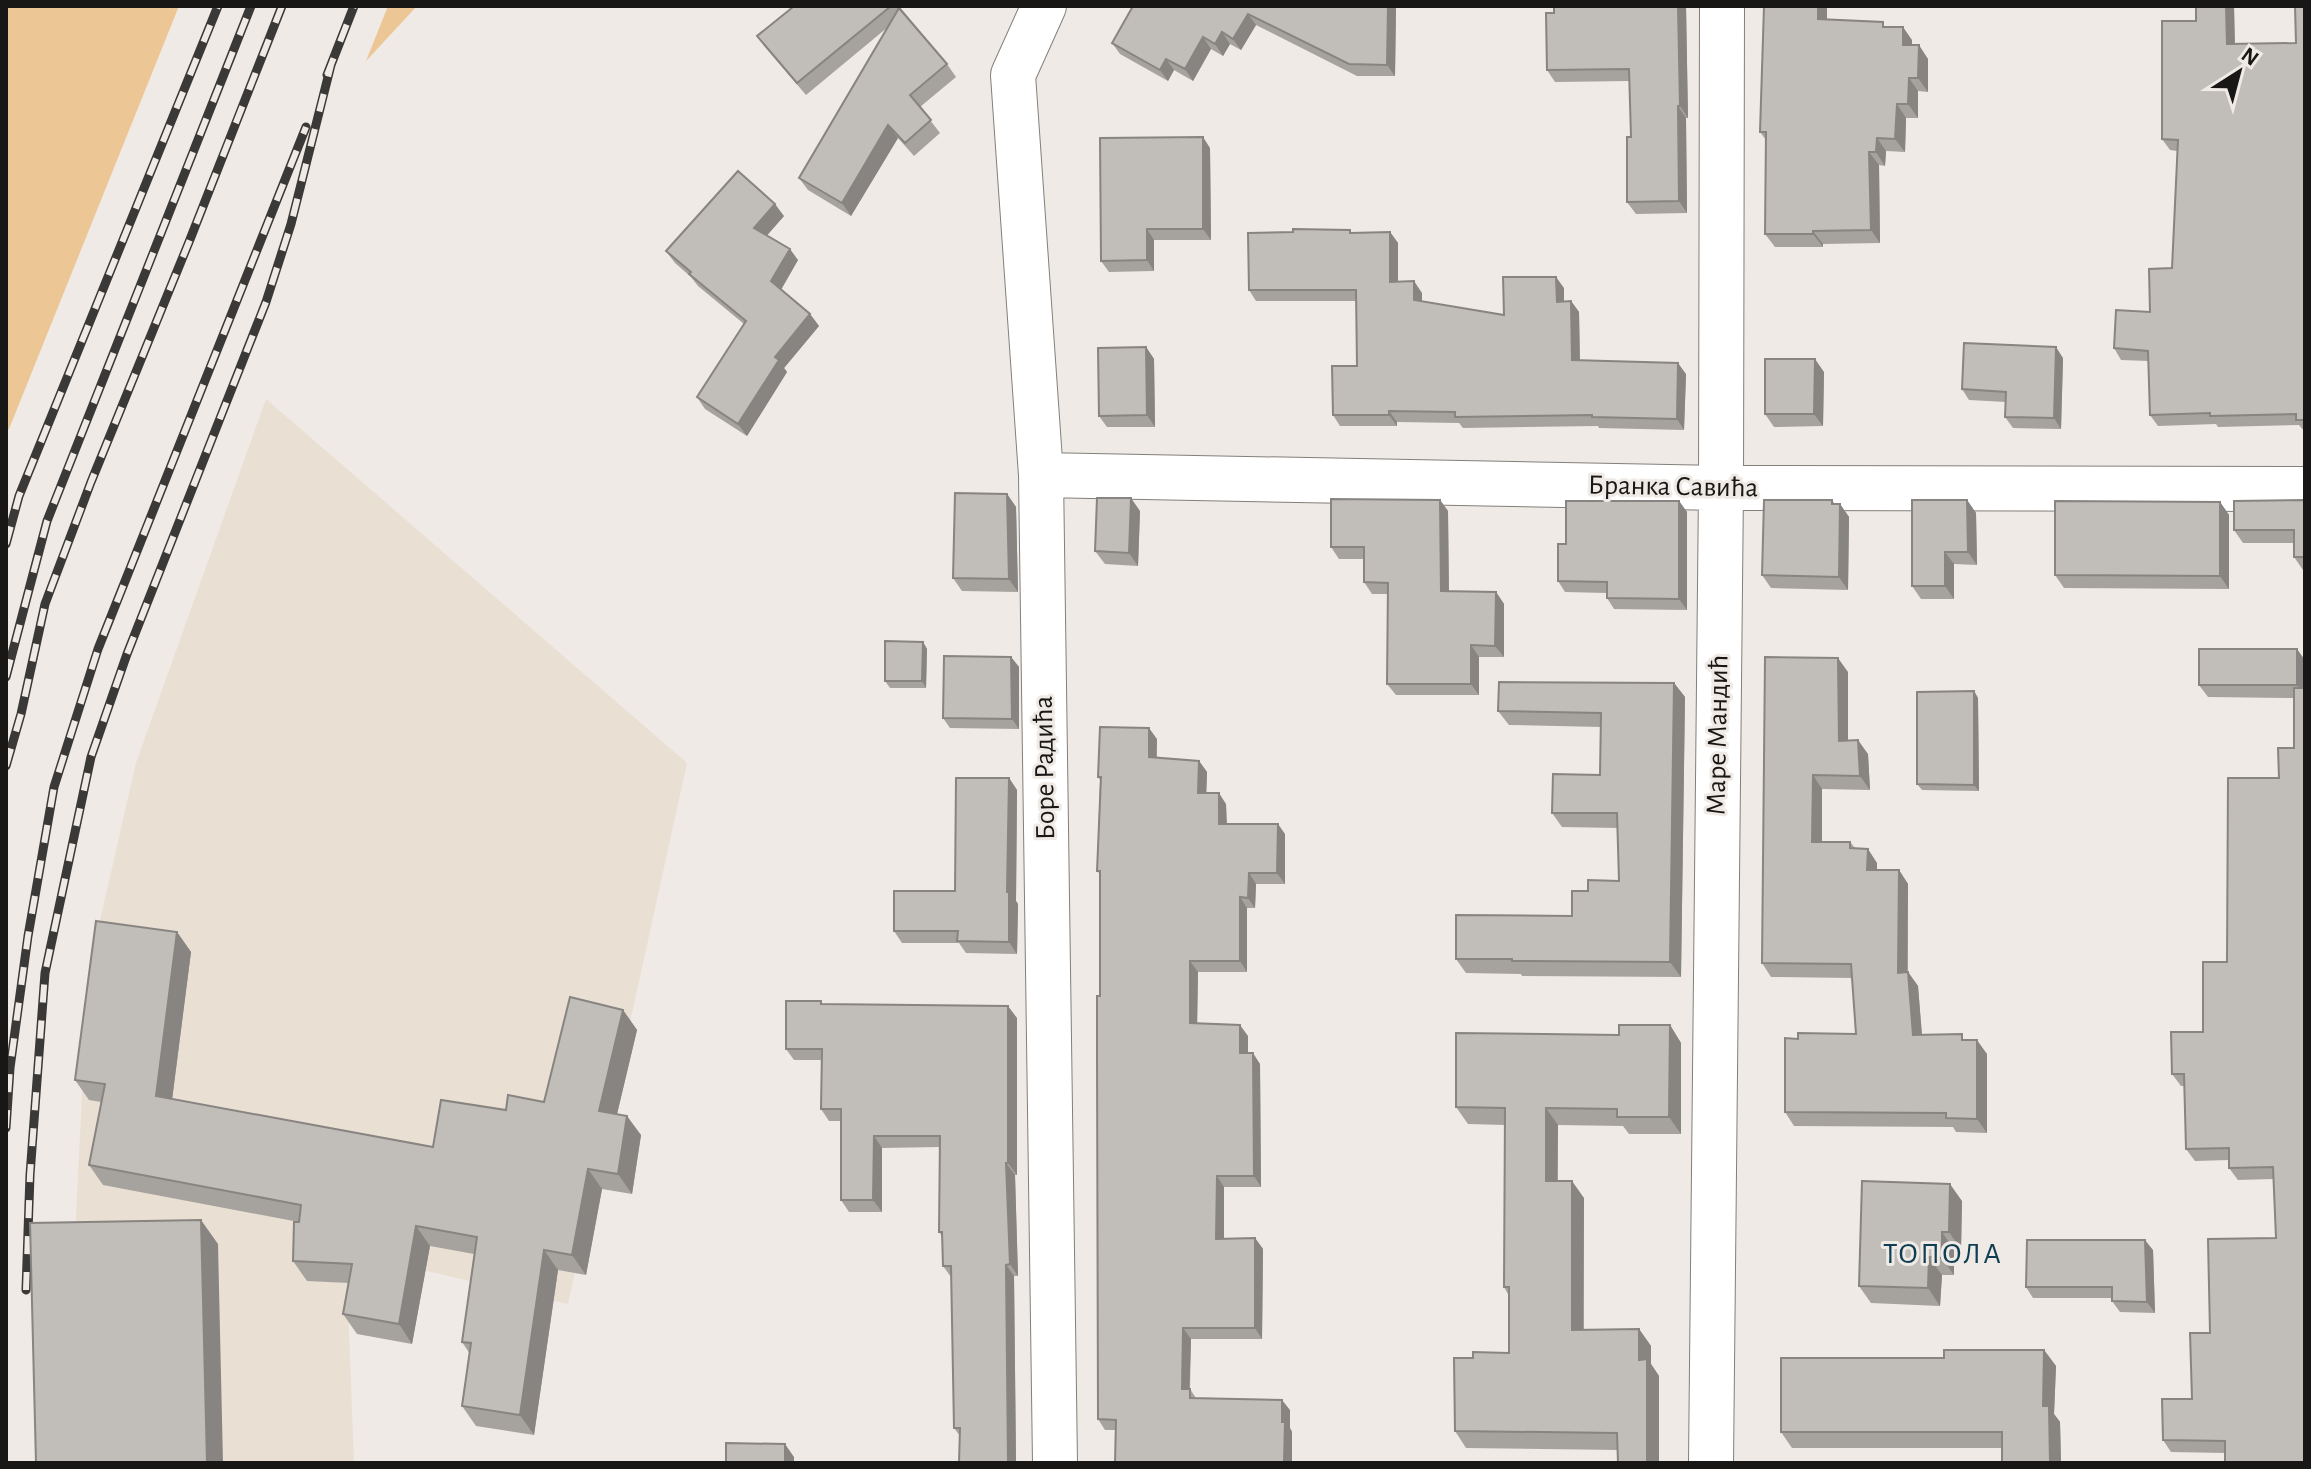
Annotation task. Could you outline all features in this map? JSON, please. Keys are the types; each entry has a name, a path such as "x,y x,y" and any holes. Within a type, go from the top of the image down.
{"street":[{"name":"Боре Радића","path":"1044,6 1013,75 1041,475 1055,1463"},
{"name":"Маре Мандић","path":"1711,1463 1721,488 1722,6"},
{"name":"Бранка Савића","path":"1041,475 1721,488 2305,489"}],"shaded area":[{"path":"6,6 179,6 6,430"},
{"path":"388,6 417,6 366,61"},
{"path":"266,399 687,763 568,1304 346,1252 354,1463 64,1463 88,973 136,763"}],"building":[{"path":"792,6 891,6 797,83 757,36"},
{"path":"1133,6 1388,6 1387,65 1349,64 1248,14 1233,39 1222,32 1215,44 1203,37 1185,69 1166,59 1160,70 1112,43"},
{"path":"1554,6 1678,6 1679,201 1627,202 1627,137 1631,137 1629,69 1547,70 1546,13 1554,13"},
{"path":"1764,6 1818,6 1818,19 1883,22 1883,27 1903,27 1903,45 1919,45 1918,78 1909,78 1908,104 1897,104 1895,139 1877,138 1876,152 1869,152 1871,230 1765,234 1766,132 1760,132"},
{"path":"2196,6 2226,6 2227,44 2296,43 2295,6 2305,6 2305,420 2296,420 2296,414 2150,415 2148,351 2114,348 2116,310 2150,312 2149,269 2172,268 2178,140 2162,139 2162,21 2196,21"},
{"path":"899,8 947,64 910,95 931,120 905,143 888,125 842,203 799,178"},
{"path":"1203,137 1203,229 1147,229 1147,260 1101,261 1100,138"},
{"path":"738,171 775,204 754,228 790,249 771,281 810,314 775,357 779,360 738,424 697,397 746,321 666,251"},
{"path":"1293,229 1390,232 1390,282 1414,281 1414,300 1504,315 1503,277 1556,277 1557,302 1571,301 1572,360 1678,363 1677,419 1592,415 1455,417 1455,412 1389,411 1389,415 1333,415 1332,366 1357,366 1356,290 1249,290 1248,233 1293,232"},
{"path":"1964,343 2056,347 2054,418 2005,417 2006,392 1962,389"},
{"path":"1146,347 1147,415 1099,416 1098,348"},
{"path":"1765,359 1815,359 1814,414 1765,414"},
{"path":"955,493 1007,494 1009,579 953,578"},
{"path":"1097,498 1131,498 1129,553 1095,551"},
{"path":"1331,499 1440,500 1441,591 1496,592 1495,646 1471,645 1471,684 1387,684 1388,583 1364,582 1364,547 1331,547"},
{"path":"1764,500 1832,500 1832,504 1840,504 1839,577 1762,575"},
{"path":"1912,500 1967,500 1968,552 1945,552 1945,586 1912,586"},
{"path":"2305,500 2305,557 2294,557 2294,530 2234,530 2234,501"},
{"path":"1566,501 1679,501 1679,599 1607,598 1607,582 1558,581 1558,544 1566,544"},
{"path":"2055,501 2220,502 2220,576 2055,575"},
{"path":"885,641 923,642 922,681 885,681"},
{"path":"2199,649 2297,649 2297,685 2199,685"},
{"path":"944,656 1011,657 1012,719 943,718"},
{"path":"1765,657 1838,658 1839,741 1858,740 1860,776 1813,775 1812,842 1850,842 1850,848 1868,849 1867,870 1899,870 1898,973 1908,972 1913,1035 1962,1034 1962,1040 1977,1040 1977,1119 1946,1118 1946,1113 1785,1112 1785,1038 1798,1039 1798,1033 1856,1034 1851,964 1762,963"},
{"path":"1499,682 1674,683 1670,962 1456,959 1456,915 1572,916 1572,891 1588,891 1588,880 1619,881 1617,813 1552,813 1553,774 1600,775 1601,713 1498,711"},
{"path":"2294,688 2305,688 2305,1463 2225,1463 2225,1441 2163,1440 2162,1399 2192,1399 2190,1333 2210,1333 2208,1239 2276,1238 2273,1167 2229,1168 2229,1148 2186,1149 2184,1074 2172,1074 2171,1032 2203,1032 2203,962 2227,962 2228,778 2279,778 2278,748 2294,748"},
{"path":"1974,691 1974,785 1917,784 1917,692"},
{"path":"1100,727 1149,728 1149,757 1199,761 1198,793 1219,793 1219,824 1278,824 1277,873 1249,873 1248,898 1240,897 1240,961 1190,961 1190,1023 1240,1025 1240,1053 1253,1053 1254,1176 1217,1176 1216,1239 1255,1238 1255,1328 1183,1328 1182,1389 1190,1389 1190,1398 1282,1400 1284,1463 1115,1463 1116,1420 1098,1419 1097,996 1100,996 1100,871 1097,871"},
{"path":"956,778 1009,778 1009,942 957,941 958,931 894,931 894,891 955,891"},
{"path":"96,921 177,932 156,1096 433,1147 441,1100 506,1110 508,1095 544,1102 570,997 623,1010 599,1111 627,1116 618,1174 588,1169 572,1255 544,1250 520,1415 462,1406 471,1343 462,1342 477,1237 416,1226 399,1324 343,1314 352,1264 293,1261 294,1222 299,1222 301,1205 89,1165 105,1084 75,1080"},
{"path":"786,1001 1008,1006 1008,1463 959,1463 960,1428 954,1428 951,1266 943,1266 942,1232 939,1232 940,1136 874,1136 873,1200 841,1200 841,1109 821,1109 822,1049 786,1049"},
{"path":"1619,1025 1670,1025 1669,1117 1617,1117 1617,1109 1546,1108 1546,1181 1572,1181 1572,1330 1639,1329 1639,1360 1647,1359 1647,1463 1618,1463 1617,1433 1455,1431 1454,1358 1473,1358 1473,1352 1509,1353 1509,1287 1504,1287 1505,1108 1456,1107 1456,1033 1619,1035"},
{"path":"1862,1181 1950,1184 1949,1232 1942,1232 1942,1258 1929,1257 1928,1288 1859,1286"},
{"path":"201,1220 207,1463 36,1463 30,1223"},
{"path":"2027,1240 2145,1240 2147,1302 2112,1301 2112,1287 2026,1287"},
{"path":"1944,1350 2044,1350 2043,1406 2049,1406 2050,1463 2002,1463 2002,1432 1781,1432 1781,1358 1944,1358"},
{"path":"726,1443 785,1444 785,1463 726,1463"}],"railway":[{"path":"6,544 19,496 218,6"},
{"path":"6,677 47,521 251,6"},
{"path":"6,766 21,714 45,604 282,6"},
{"path":"327,75 354,6"},
{"path":"26,1290 30,1175 45,973 91,757 127,654 266,302 291,224 331,65"},
{"path":"6,1128 10,1068 28,936 54,787 98,649 306,127"}],"district":[{"name":"ТОПОЛА","path":"1943,1254"}]}
